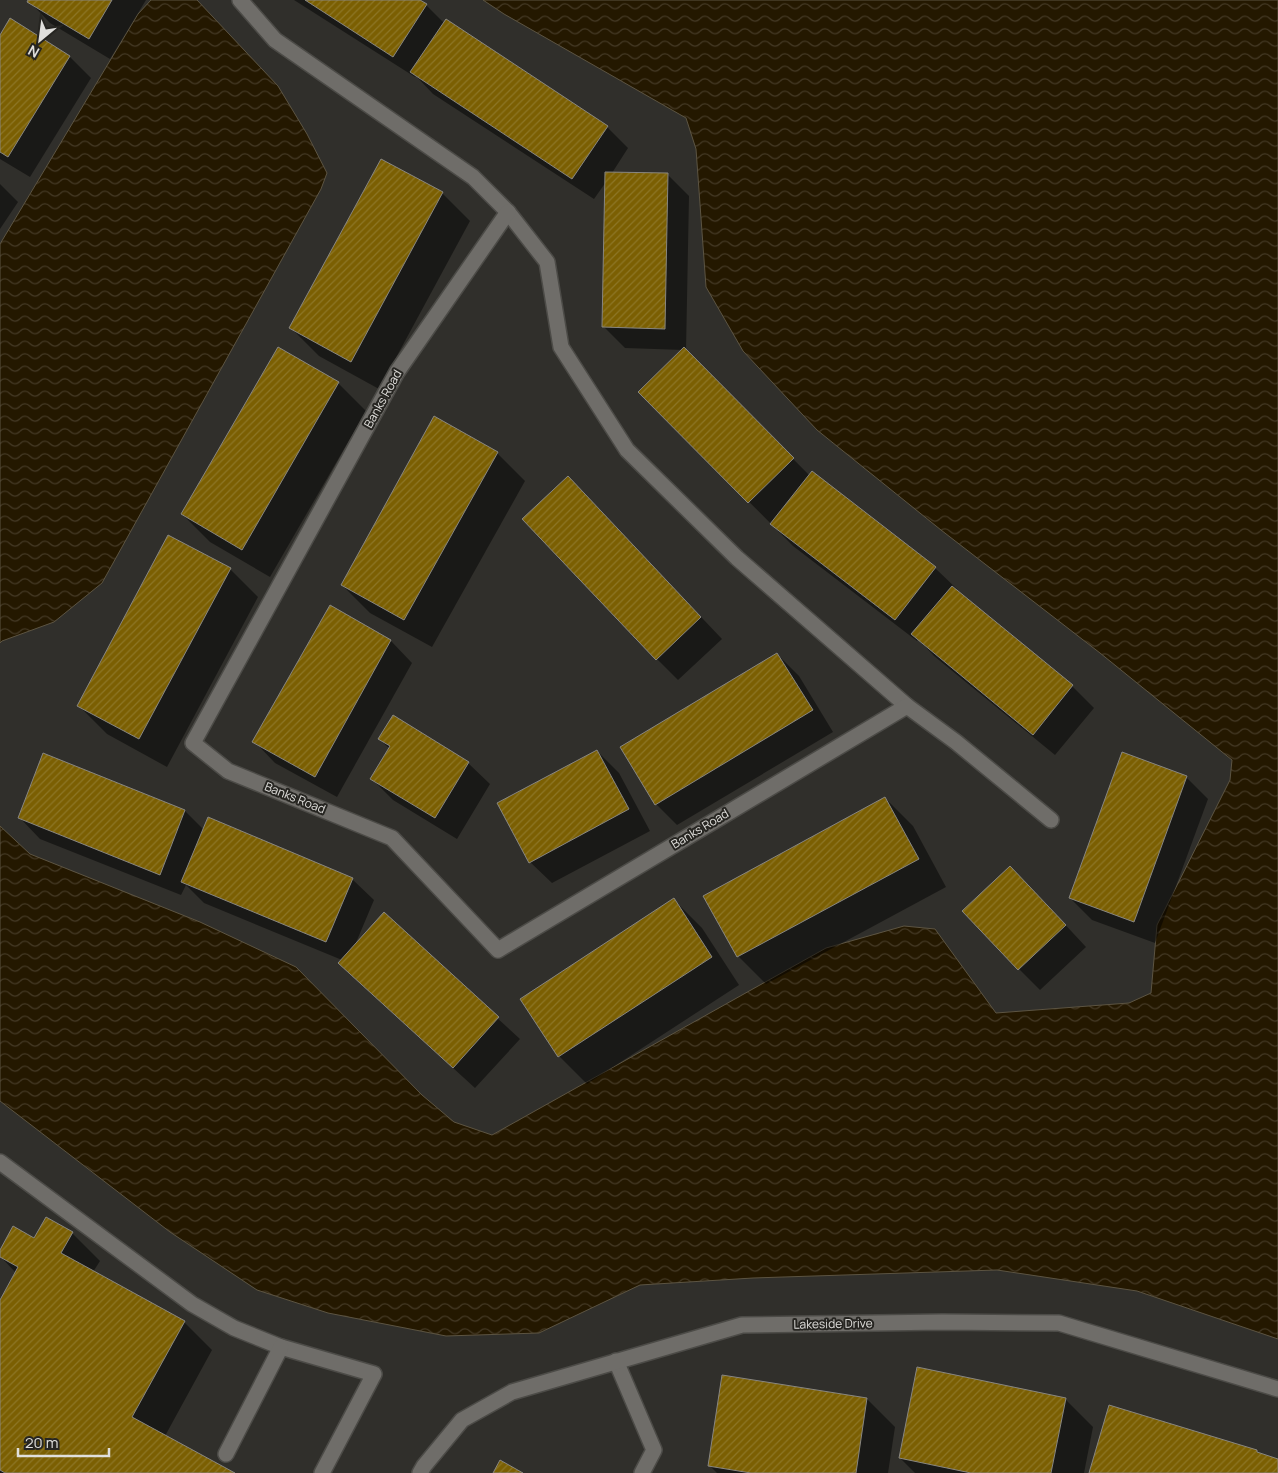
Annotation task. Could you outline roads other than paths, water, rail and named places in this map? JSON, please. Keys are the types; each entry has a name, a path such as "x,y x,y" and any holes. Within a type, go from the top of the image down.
{"street":[{"path":"240,0 276,40 473,176 508,212 547,262 561,347 627,450 737,558 907,706 956,742 1050,820"},
{"name":"Banks Road","path":"508,212 397,372 193,743 228,772 392,838 498,950 907,706"},
{"path":"0,1162 192,1304 234,1328 281,1347 374,1374 322,1473"},
{"name":"Lakeside Drive","path":"420,1473 462,1420 512,1392 742,1325 942,1322 1059,1323 1278,1390"},
{"path":"226,1454 281,1347"},
{"path":"616,1361 654,1450 642,1473"}],"water":[{"path":"151,0 197,0 278,86 307,134 327,173 321,189 102,583 54,622 0,643 0,244 138,14"},
{"path":"483,0 1278,0 1278,1339 1137,1291 997,1270 753,1278 640,1285 539,1333 446,1336 328,1313 257,1290 170,1232 0,1101 0,826 30,854 200,922 296,967 422,1095 454,1122 492,1135 826,948 904,926 935,929 996,1013 1129,1003 1151,993 1157,925 1230,780 1232,760 1100,653 941,530 817,430 743,351 706,287 696,149 686,118 504,14"}]}
